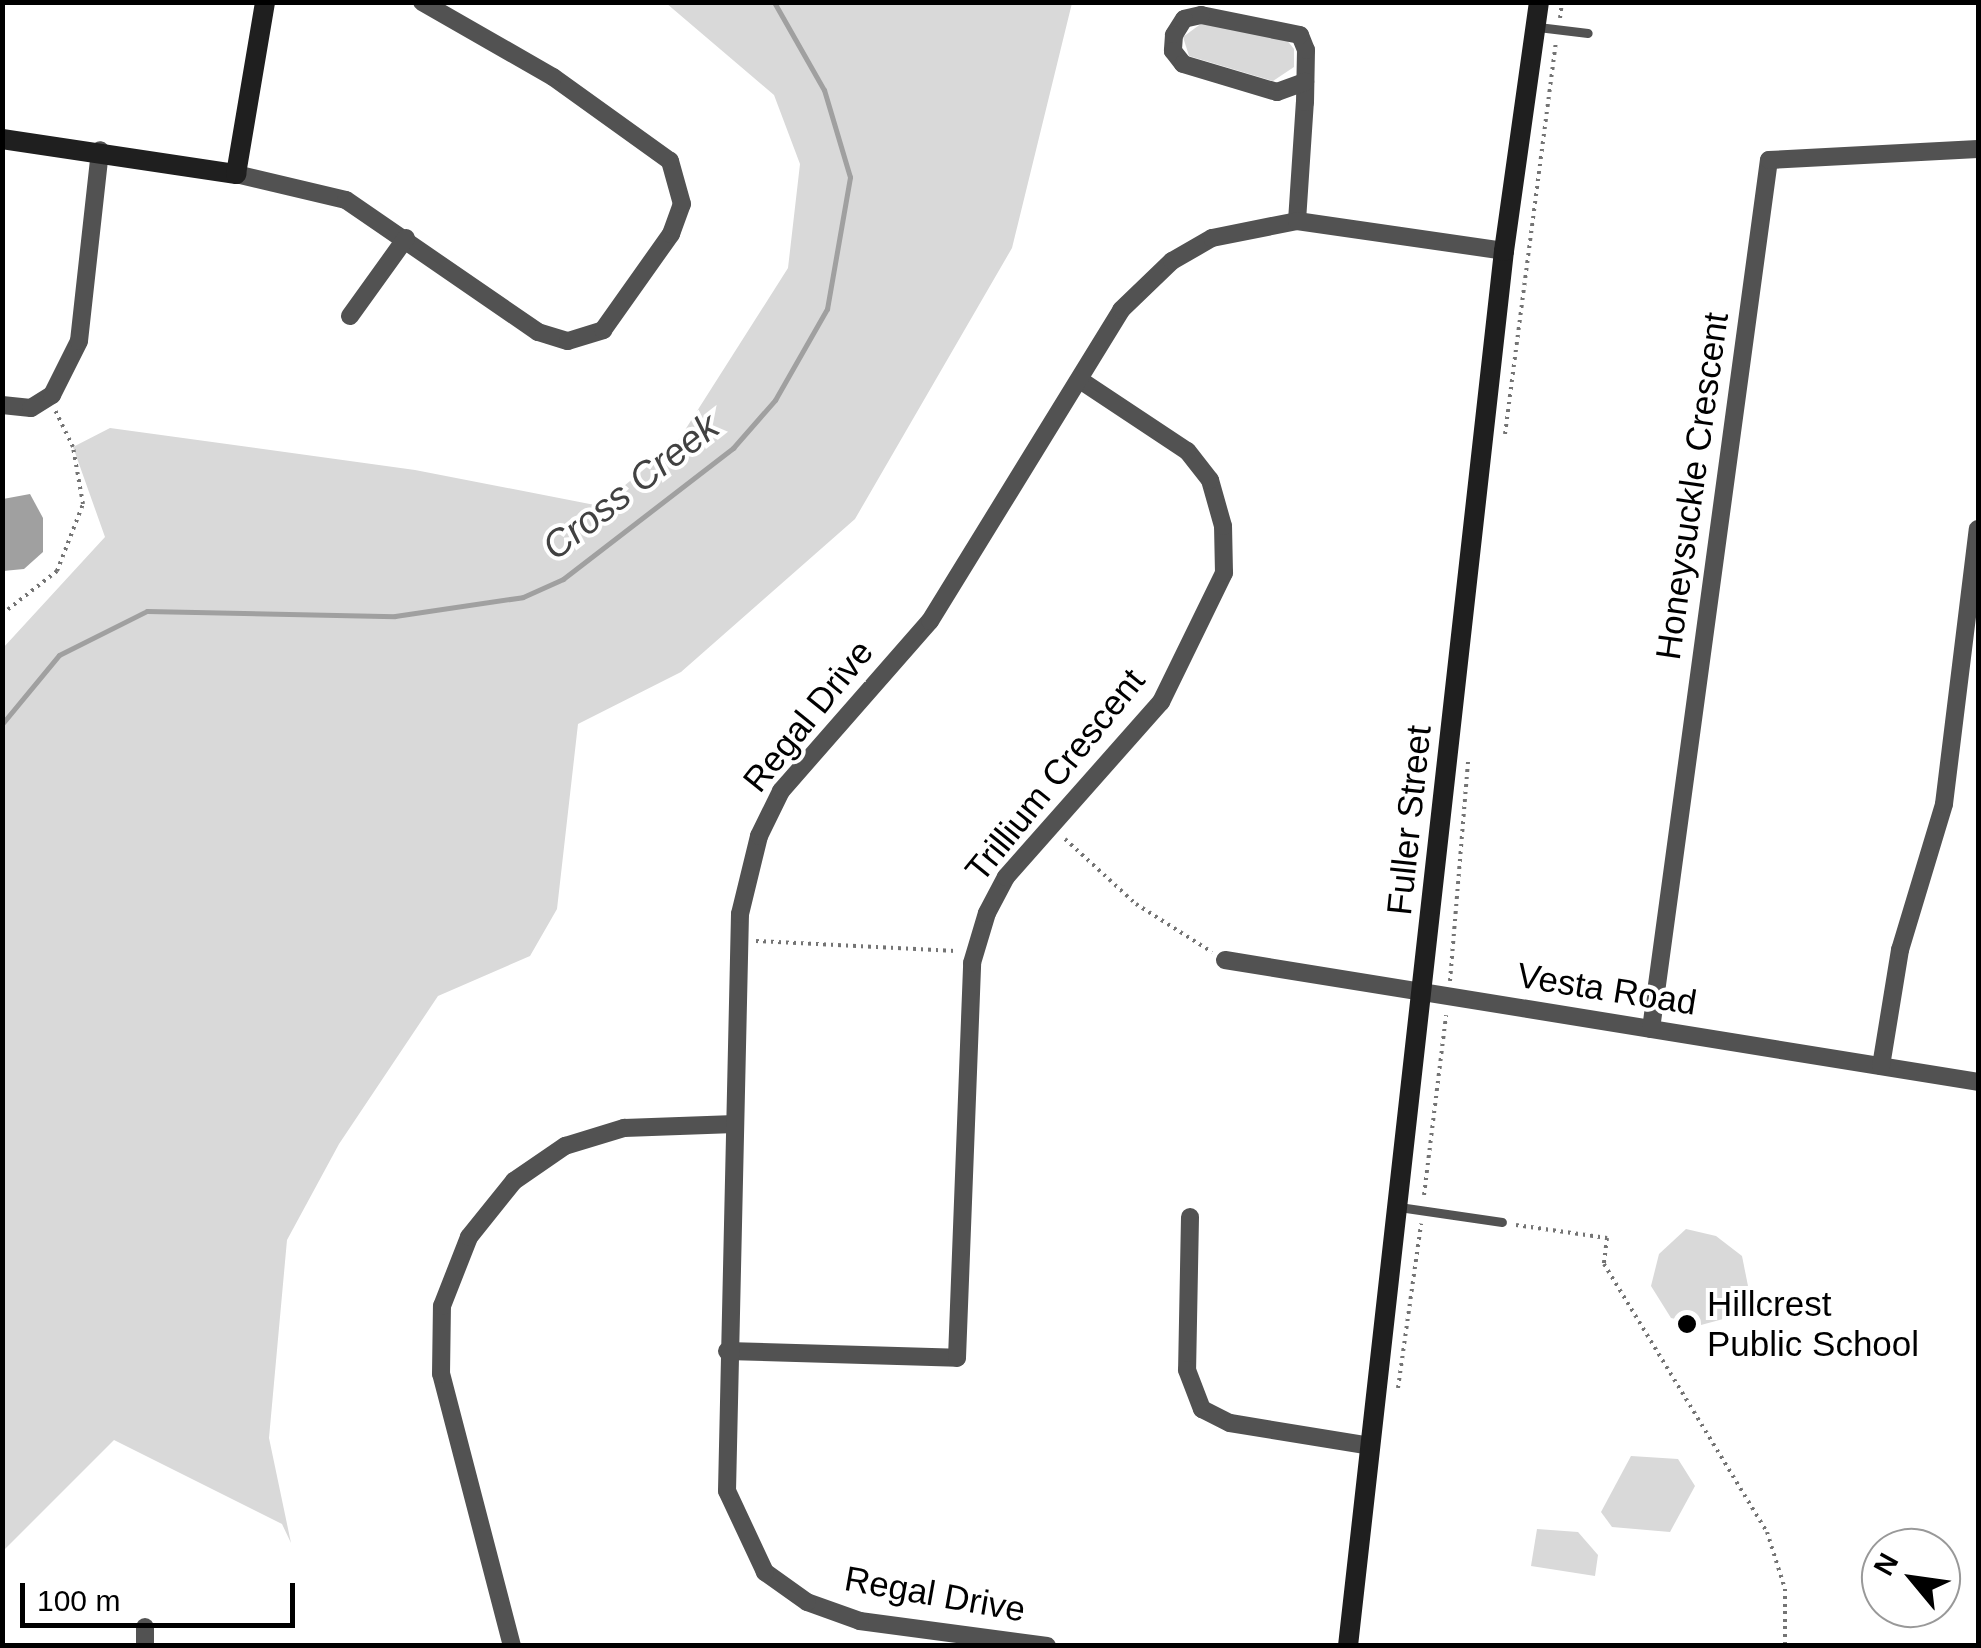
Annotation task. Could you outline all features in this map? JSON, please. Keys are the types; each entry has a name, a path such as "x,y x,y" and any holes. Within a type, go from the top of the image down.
{"street":[{"path":"236,174 265,2"},
{"path":"2,139 100,150 236,174 346,200 538,332 568,341 603,330 671,234 682,204 670,162 554,77 422,2"},
{"name":"Fuller Street","path":"1348,1646 1504,252 1538,2"},
{"path":"1297,221 1305,82 1306,50 1292,29 1200,15 1184,19 1174,35 1172,51 1183,64 1277,92 1295,91 1305,82"},
{"name":"Honeysuckle Crescent","path":"1650,1029 1769,160 1978,149"},
{"path":"2,406 30,408 52,395 79,341 100,150"},
{"name":"Regal Drive","path":"1047,1646 952,1638 860,1621 807,1602 765,1572 726,1491 740,940 758,836 781,791 930,621 1122,310 1172,260 1212,238 1297,221 1504,252"},
{"path":"350,316 406,238"},
{"name":"Trillium Crescent","path":"727,1351 956,1358 976,953 1006,878 1161,702 1224,573 1223,526 1210,480 1187,451 1080,380"},
{"path":"1881,1066 1900,950 1944,804 1978,529"},
{"name":"Vesta Road","path":"1225,960 1978,1082"},
{"path":"512,1646 441,1374 442,1306 469,1238 514,1181 566,1146 624,1128 735,1124"},
{"path":"1190,1216 1187,1370 1202,1408 1230,1423 1370,1446"}],"lane":[{"path":"1535,26 1588,33"},
{"path":"1398,1208 1502,1222"}],"path":[{"path":"1504,440 1556,46"},
{"path":"2,614 57,571 82,504 73,446 52,395"},
{"path":"1450,982 1469,751"},
{"path":"1050,826 1136,904 1225,960"},
{"path":"740,940 976,953"},
{"path":"1424,1195 1446,1015"},
{"path":"1397,1392 1421,1221"},
{"path":"1502,1222 1608,1238 1604,1264 1767,1532 1785,1589 1786,1646"}],"shaded area":[{"path":"666,3 1072,3 1012,248 855,519 681,672 578,724 557,909 530,956 438,996 339,1144 287,1240 269,1438 291,1543 282,1524 114,1440 3,1551 3,648 105,537 73,447 110,428 415,470 600,506 678,441 788,268 800,164 774,95"},
{"path":"1202,23 1286,39 1294,49 1294,67 1273,81 1189,56 1183,37"},
{"path":"30,494 43,518 43,552 24,569 3,571 3,499"},
{"path":"1686,1229 1716,1236 1742,1256 1748,1286 1738,1315 1701,1325 1671,1318 1651,1286 1659,1254"},
{"path":"1631,1456 1678,1459 1695,1486 1670,1532 1612,1527 1601,1512"},
{"path":"1537,1529 1578,1532 1598,1555 1595,1576 1531,1566"}],"waterway":[{"name":"Cross Creek","path":"2,724 59,655 147,611 395,616 523,597 563,579 733,448 775,400 827,309 850,177 824,90 774,2"}],"place":[{"name":"Hillcrest Public School","path":"1687,1324"}]}
